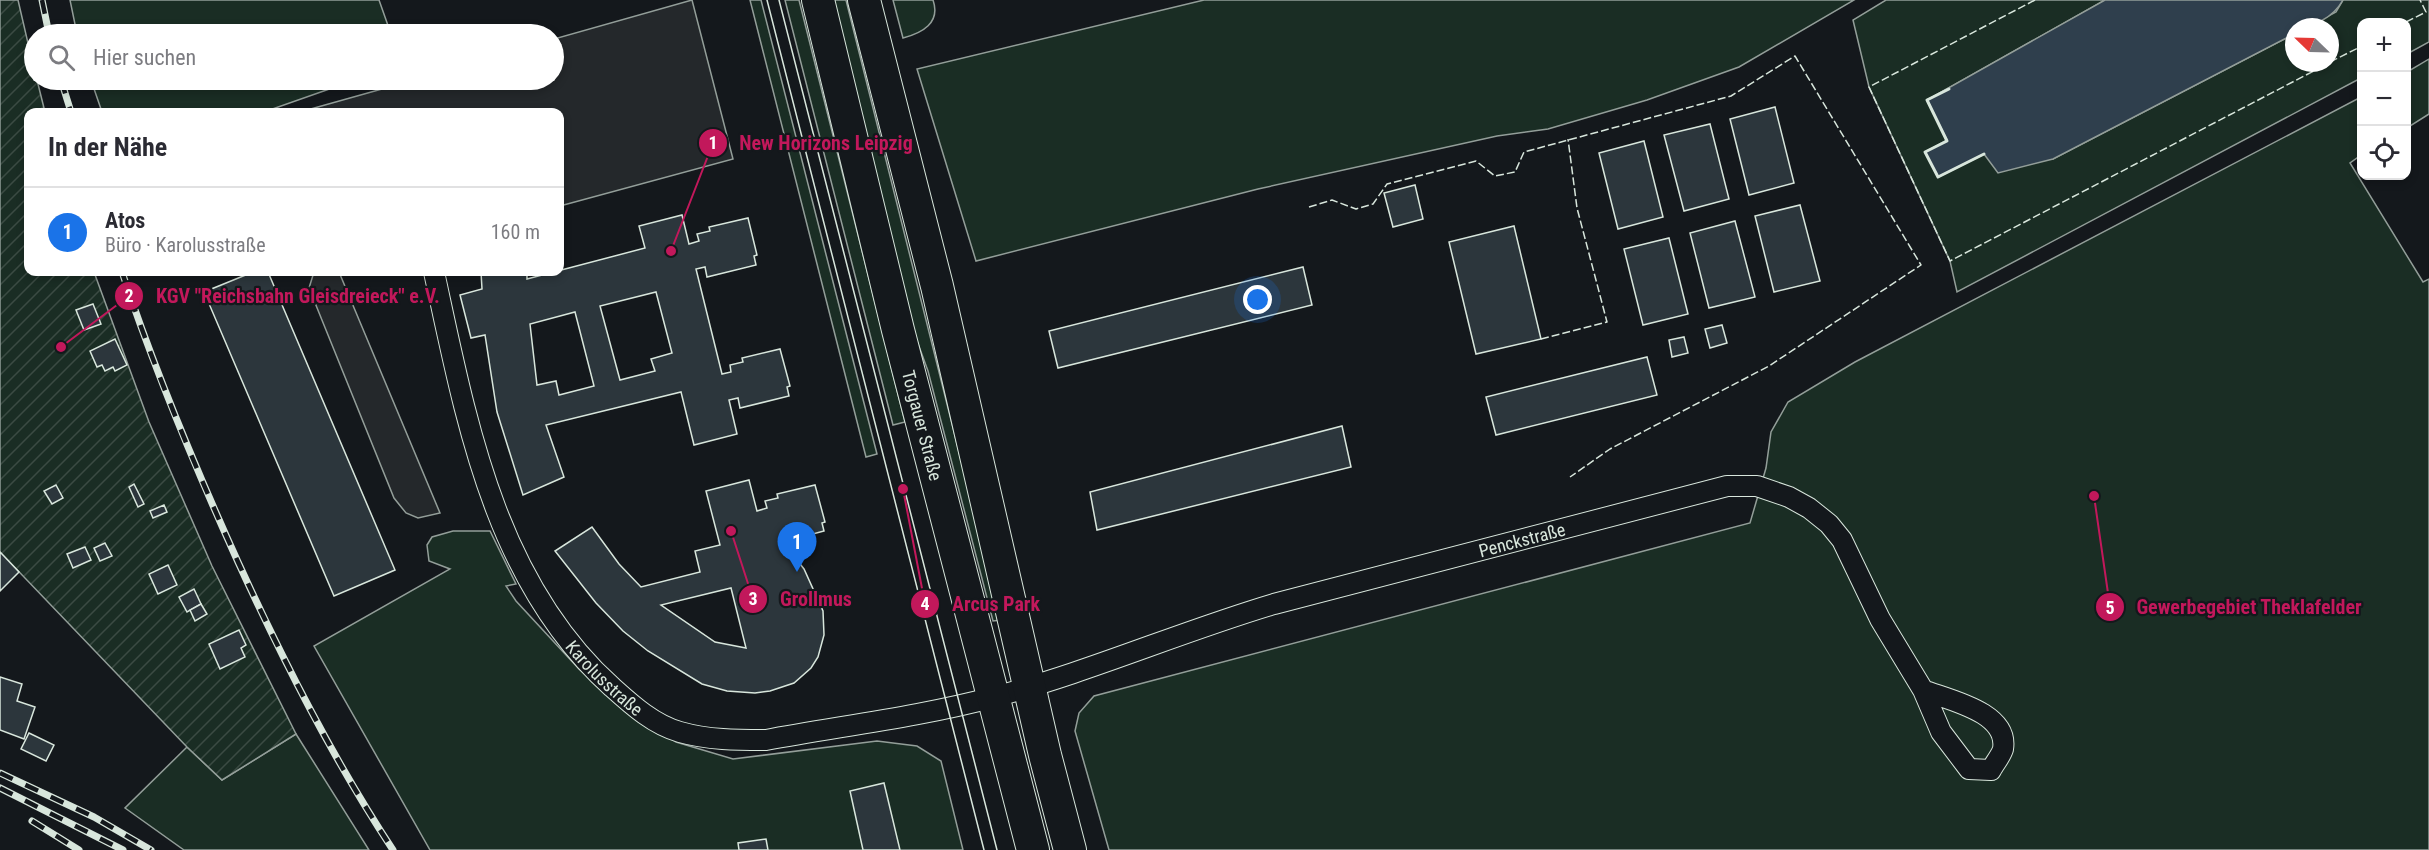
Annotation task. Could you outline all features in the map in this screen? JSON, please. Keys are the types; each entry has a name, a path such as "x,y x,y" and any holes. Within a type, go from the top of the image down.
{"main road":[{"name":"Torgauer Straße","path":"818,0 898,330 1033,850"},
{"path":"864,0 937,286 1029,687 1070,850"}],"street":[{"name":"Karolusstraße","path":"435,276 480,466 496,513 537,592 564,634 598,674 638,710 678,732 728,741 766,740 993,697 1029,687"},
{"name":"Penckstraße","path":"1029,687 1274,604 1699,492 1727,486 1757,486 1789,497 1809,508 1829,524 1842,540 1880,619 1923,690 1941,732 1969,769 1991,770 2003,751 2002,732 1991,717 1923,690"}],"green space":[{"path":"0,0 18,0 24,26 24,90 40,90 44,108 24,108 24,276 95,276 149,422 212,566 296,734 222,780 187,747 0,552"},
{"path":"70,0 379,0 387,24 75,24"},
{"path":"750,0 761,0 877,454 866,457"},
{"path":"785,0 799,0 905,422 893,425"},
{"path":"825,0 846,0 1001,620 993,621 928,371 901,297"},
{"path":"893,0 933,0 935,8 932,21 923,30 903,38"},
{"path":"1204,0 1854,0 1739,67 1647,100 1548,129 1497,136 1258,189 976,261 917,69"},
{"path":"1886,0 2105,0 1927,100 1947,141 1938,177 1984,154 2053,159 2285,39 2285,72 2339,72 2339,18 2325,18 2336,12 2343,0 2429,0 2429,42 2411,52 2411,18 2357,18 2357,80 1957,292 1950,261 1869,87 1853,20"},
{"path":"2429,59 2429,114 2411,125 2411,72 2411,70"},
{"path":"94,90 327,90 275,108 101,108"},
{"path":"2357,99 2357,158 2350,163 2357,174 2357,180 2360,180 2423,282 2429,279 2429,850 1109,850 1075,731 1079,713 1094,696 1750,523 1766,468 1771,432 1788,402 1855,362"},
{"path":"453,531 490,531 516,584 506,586 516,601 579,669 621,707 676,742 733,759 877,741 917,746 941,761 963,850 430,850 314,646 450,569 429,561 427,545 432,537"},
{"path":"296,734 369,850 184,850 125,808 187,747 222,780"}],"shaded area":[{"path":"692,0 733,159 564,205 564,108 314,108 378,90 564,90 564,36"},
{"path":"313,276 341,276 440,513 418,518 406,513 394,498 309,288"}],"water":[{"path":"2105,0 2343,0 2334,12 2325,18 2285,18 2285,39 2053,159 1998,173 1984,154 1938,177 1925,152 1947,140 1927,100"}],"building":[{"path":"1775,107 1794,183 1749,195 1730,119"},
{"path":"1710,124 1729,199 1684,211 1664,135"},
{"path":"1644,141 1663,217 1618,229 1599,153"},
{"path":"1415,185 1423,219 1393,227 1384,193"},
{"path":"1800,205 1820,281 1774,292 1755,216"},
{"path":"682,215 689,244 699,241 697,234 710,231 709,227 748,218 757,255 754,256 756,265 707,277 705,267 696,269 722,374 731,372 730,365 743,362 742,358 780,349 790,386 787,387 789,396 740,408 738,398 729,400 737,434 694,445 681,392 546,425 564,477 523,495 497,412 485,335 471,338 460,295 482,289 481,276 527,276 527,279 538,276 564,276 564,269 645,248 639,226","holes":["656,292 672,353 651,359 655,371 620,380 600,306","575,312 594,386 559,395 556,381 537,385 530,324"]},
{"path":"1735,221 1755,297 1709,308 1690,233"},
{"path":"1514,226 1541,339 1476,354 1449,242"},
{"path":"1669,238 1688,314 1643,325 1624,249"},
{"path":"1303,267 1312,305 1058,368 1049,331"},
{"path":"243,276 270,276 395,570 334,596 204,292"},
{"path":"93,304 101,324 84,330 76,310"},
{"path":"1722,325 1727,343 1710,348 1705,329"},
{"path":"1684,337 1688,353 1672,357 1669,340"},
{"path":"115,339 127,365 115,371 113,367 105,371 102,365 97,367 90,351"},
{"path":"1647,357 1657,395 1496,435 1486,397"},
{"path":"1342,426 1351,467 1097,530 1090,492"},
{"path":"749,480 757,511 767,508 765,501 778,498 777,494 815,485 825,522 822,523 824,531 783,542 804,569 823,611 824,635 818,657 811,668 794,683 755,693 727,691 702,684 648,651 623,631 596,603 555,551 592,527 619,564 641,587 700,572 695,551 720,545 706,491","holes":["731,588 746,648 715,642 661,605"]},
{"path":"134,484 144,504 138,507 129,487"},
{"path":"56,485 63,498 52,504 44,491"},
{"path":"164,505 167,512 153,518 150,511"},
{"path":"105,543 112,556 100,561 94,548"},
{"path":"85,547 91,560 73,568 67,554"},
{"path":"0,552 19,572 0,591"},
{"path":"168,565 177,585 158,594 149,574"},
{"path":"194,589 201,604 187,612 179,597"},
{"path":"201,604 207,614 195,621 190,610"},
{"path":"239,630 246,645 241,648 245,657 220,669 209,644"},
{"path":"0,677 22,684 17,701 35,707 24,739 0,730"},
{"path":"29,733 54,745 46,761 21,749"},
{"path":"884,783 900,850 863,850 850,791"},
{"path":"766,839 768,850 739,850 738,843"}],"tram line":[{"path":"767,0 984,850"},
{"path":"779,0 997,850"}],"railway":[{"path":"42,0 47,24"},
{"path":"64,90 70,108"},
{"path":"123,276 176,418 255,599 330,745 393,850"},
{"path":"0,773 94,817 151,850"},
{"path":"0,788 123,850"},
{"path":"32,821 79,850"}],"fence":[{"path":"2035,0 1869,87 1950,261 2312,72"},
{"path":"2411,20 2426,12 2420,0"},
{"path":"2339,58 2357,48"},
{"path":"1309,207 1332,200 1356,209 1373,204 1387,184 1476,161 1495,176 1515,172 1524,152 1731,96 1795,56 1921,265 1769,366 1610,449 1570,477"},
{"path":"1541,339 1607,322 1577,208 1568,139"}],"wall":[{"path":"1949,89 1927,100 1947,141 1925,152 1938,177 1984,154"}],"place":[{"name":"New Horizons Leipzig","path":"671,251"},
{"name":"KGV \"Reichsbahn Gleisdreieck\" e.V.","path":"61,347"},
{"name":"Arcus Park","path":"903,489"},
{"name":"Gewerbegebiet Theklafelder","path":"2094,496"},
{"name":"Grollmus","path":"731,531"},
{"name":"Atos","path":"797,572"}]}
